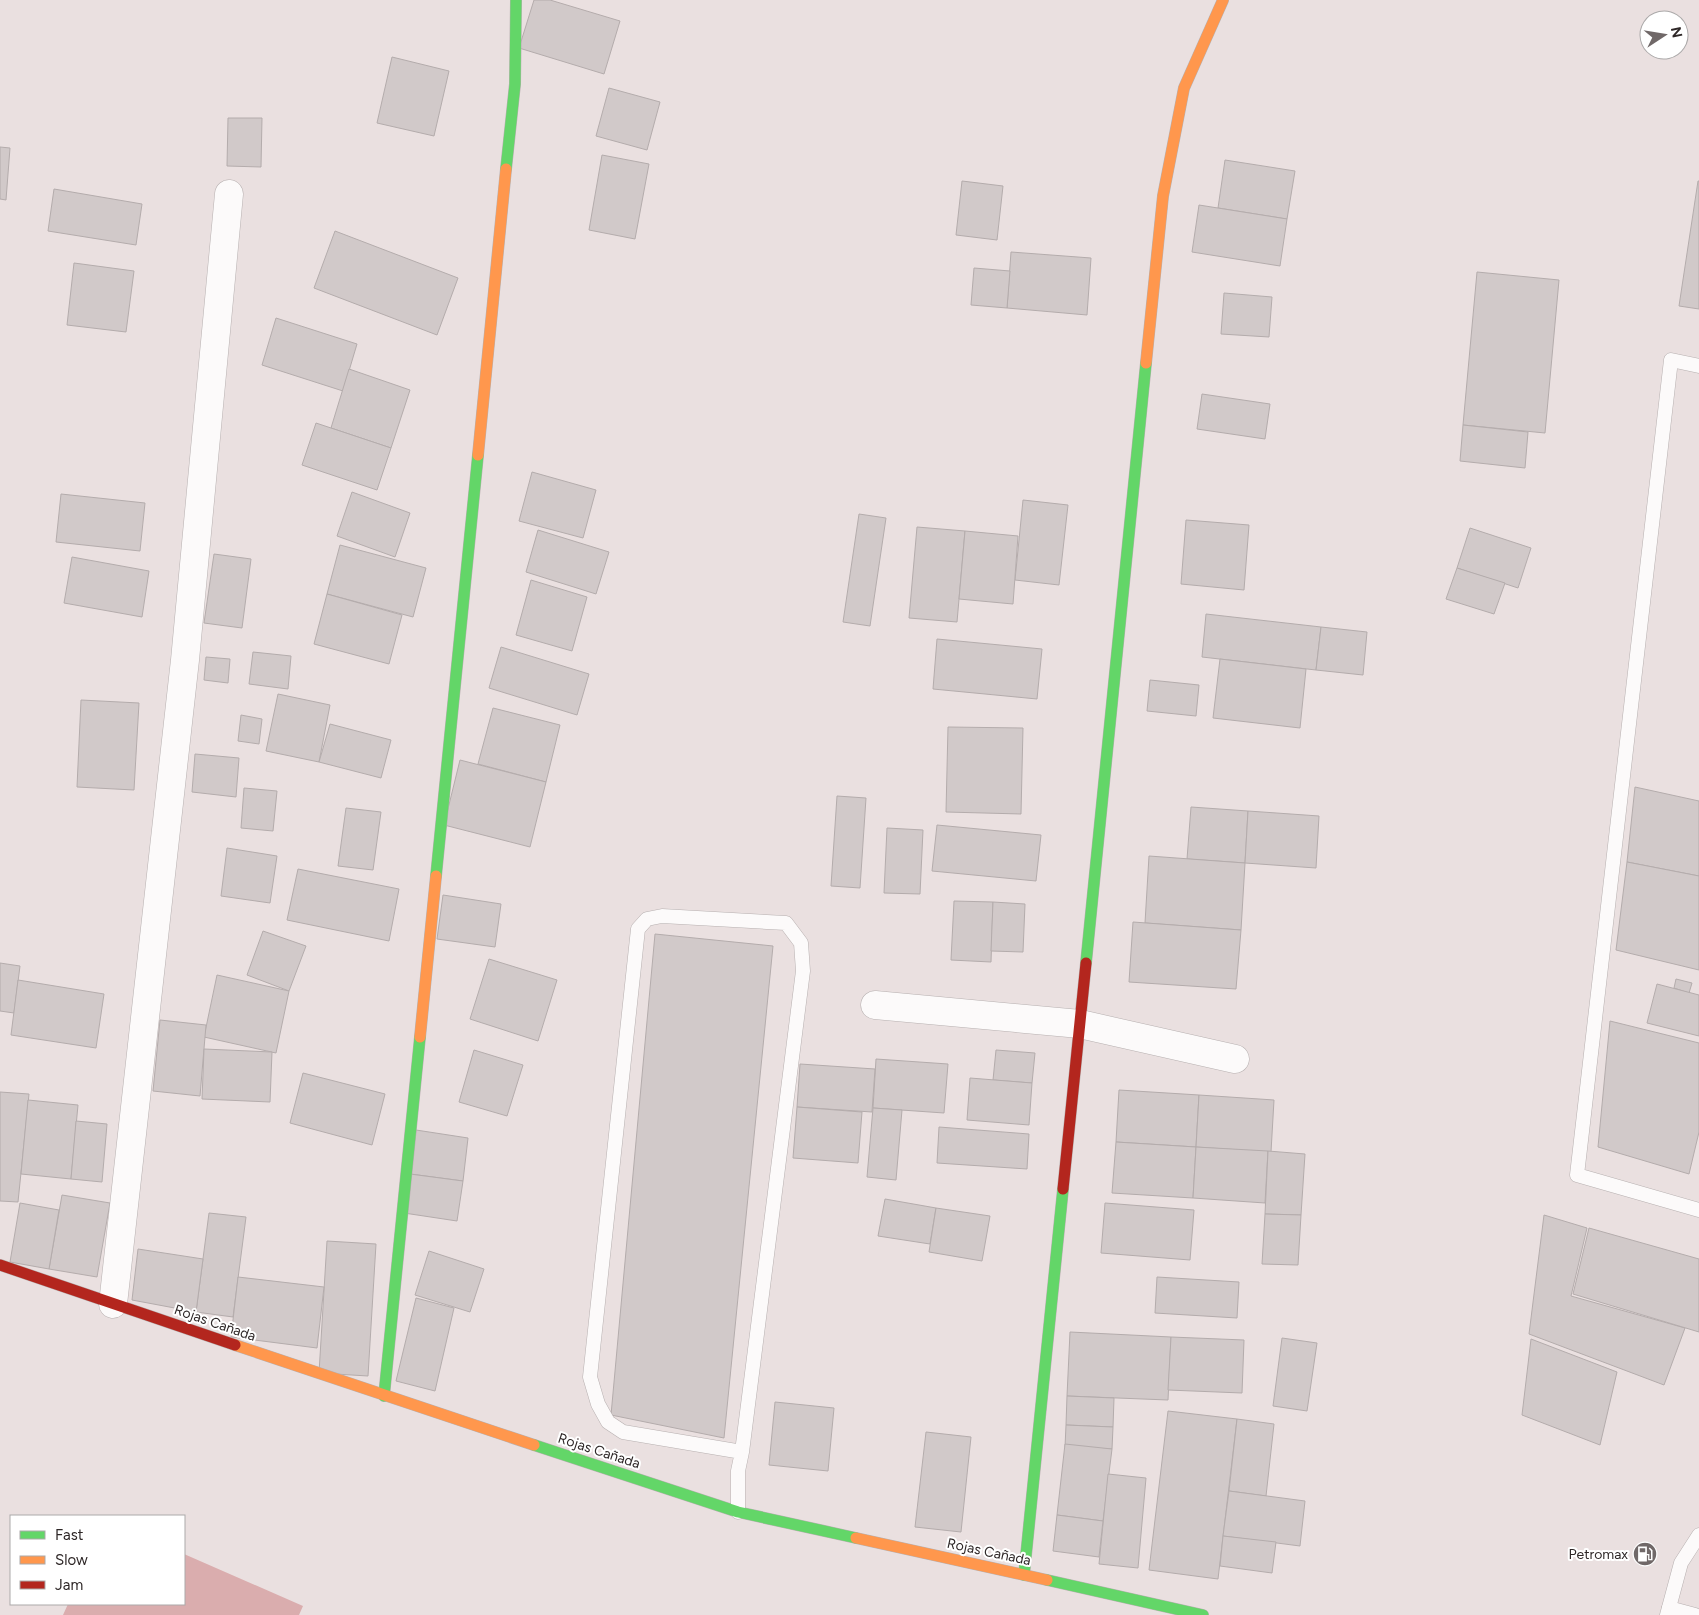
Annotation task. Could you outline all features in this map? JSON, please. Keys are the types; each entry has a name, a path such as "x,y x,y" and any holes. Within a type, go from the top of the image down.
{"street":[{"path":"384,1396 515,84 516,0"},
{"path":"1024,1575 1163,196 1184,88 1223,0"},
{"path":"114,1304 185,660 229,194"},
{"path":"875,1005 1080,1024 1235,1059"},
{"name":"Rojas Cañada","path":"0,1265 384,1396 738,1512 1203,1615"}],"lane":[{"path":"1699,366 1671,360 1577,1175 1699,1210"},
{"path":"738,1512 738,1471 742,1452 803,971 801,943 786,923 662,916 647,919 638,929 590,1378 598,1404 608,1422 623,1432 742,1452"},
{"path":"1695,1615 1668,1612 1681,1563 1699,1534"}],"shaded area":[{"path":"185,1554 303,1606 299,1615 63,1615 68,1605 185,1605"}],"building":[{"path":"534,0 550,0 620,21 604,74 519,48"},
{"path":"392,57 449,71 434,136 377,123"},
{"path":"609,88 660,102 647,150 596,136"},
{"path":"228,118 262,118 261,167 227,166"},
{"path":"0,147 10,148 6,200 0,199"},
{"path":"602,155 649,164 635,239 589,230"},
{"path":"1225,160 1295,171 1287,219 1218,208"},
{"path":"962,181 1003,186 997,240 956,235"},
{"path":"1699,181 1699,309 1679,306"},
{"path":"54,189 142,204 136,245 48,231"},
{"path":"1199,205 1287,219 1280,266 1192,252"},
{"path":"335,231 458,278 437,335 314,288"},
{"path":"1011,252 1091,258 1087,315 1007,308"},
{"path":"74,263 134,271 126,332 67,325"},
{"path":"974,268 1010,271 1007,308 971,305"},
{"path":"1477,272 1559,280 1545,433 1463,425"},
{"path":"1224,293 1272,297 1269,337 1221,334"},
{"path":"276,318 357,344 343,391 262,365"},
{"path":"349,369 410,390 391,448 331,428"},
{"path":"1202,394 1270,404 1265,439 1197,429"},
{"path":"316,423 391,448 377,490 302,465"},
{"path":"1463,425 1528,432 1525,468 1460,461"},
{"path":"532,472 596,490 583,538 519,521"},
{"path":"352,492 410,513 395,557 337,536"},
{"path":"61,494 145,503 140,551 56,542"},
{"path":"1023,500 1068,505 1059,585 1015,580"},
{"path":"859,514 886,518 870,626 843,622"},
{"path":"1186,520 1249,525 1244,590 1181,584"},
{"path":"917,527 965,531 957,622 909,618"},
{"path":"1470,528 1531,548 1518,588 1457,568"},
{"path":"538,530 609,552 596,594 526,572"},
{"path":"965,531 1018,536 1013,604 959,599"},
{"path":"340,545 426,568 413,617 327,594"},
{"path":"214,554 251,559 242,628 204,623"},
{"path":"72,557 149,571 142,617 64,603"},
{"path":"1457,568 1505,583 1494,614 1446,599"},
{"path":"531,580 587,597 572,651 516,635"},
{"path":"327,594 402,615 389,664 314,644"},
{"path":"1206,614 1321,627 1316,670 1202,657"},
{"path":"1321,627 1367,632 1363,675 1316,670"},
{"path":"937,639 1042,649 1037,699 933,689"},
{"path":"501,647 589,674 577,715 489,688"},
{"path":"253,652 291,656 288,689 249,684"},
{"path":"206,657 230,659 228,683 204,680"},
{"path":"1220,659 1306,669 1300,728 1213,718"},
{"path":"1150,680 1199,685 1196,716 1147,711"},
{"path":"278,694 330,705 319,762 266,751"},
{"path":"81,700 139,703 134,790 77,787"},
{"path":"493,708 560,725 546,782 478,764"},
{"path":"241,715 262,719 259,744 238,741"},
{"path":"330,724 391,740 381,778 319,762"},
{"path":"948,727 1023,728 1021,814 946,812"},
{"path":"195,754 239,758 236,797 192,792"},
{"path":"460,760 546,782 530,847 444,825"},
{"path":"1635,787 1699,801 1699,876 1627,862"},
{"path":"244,788 277,791 273,831 241,828"},
{"path":"837,796 866,798 860,888 831,886"},
{"path":"1191,807 1248,811 1245,863 1187,859"},
{"path":"346,808 381,812 373,870 338,866"},
{"path":"1248,811 1319,816 1316,868 1245,863"},
{"path":"937,825 1041,835 1036,881 932,871"},
{"path":"887,828 923,830 920,894 884,893"},
{"path":"227,848 277,856 270,903 221,896"},
{"path":"1149,856 1245,863 1241,930 1145,923"},
{"path":"1627,862 1699,876 1699,970 1616,950"},
{"path":"298,869 399,889 389,941 287,920"},
{"path":"443,895 501,904 495,947 437,939"},
{"path":"954,901 993,902 991,962 951,960"},
{"path":"993,902 1025,904 1023,952 991,951"},
{"path":"1133,922 1241,930 1236,989 1129,982"},
{"path":"263,931 306,946 289,991 247,975"},
{"path":"655,934 773,946 724,1438 611,1415"},
{"path":"489,959 557,980 538,1041 470,1019"},
{"path":"0,963 20,966 14,1013 0,1011"},
{"path":"217,975 289,991 276,1053 204,1037"},
{"path":"1676,979 1692,983 1689,993 1674,988"},
{"path":"18,980 104,994 96,1048 11,1035"},
{"path":"1657,984 1699,995 1699,1036 1647,1023"},
{"path":"160,1020 206,1025 200,1096 153,1091"},
{"path":"1610,1021 1699,1043 1699,1132 1689,1174 1598,1147"},
{"path":"204,1049 272,1052 270,1102 202,1099"},
{"path":"474,1050 523,1065 507,1116 459,1102"},
{"path":"996,1050 1035,1053 1032,1083 993,1080"},
{"path":"876,1059 948,1064 944,1113 873,1108"},
{"path":"800,1064 875,1069 872,1112 797,1107"},
{"path":"303,1073 385,1094 372,1145 290,1123"},
{"path":"970,1078 1032,1083 1029,1125 967,1120"},
{"path":"1119,1090 1199,1095 1196,1147 1116,1142"},
{"path":"0,1092 29,1094 18,1202 0,1201"},
{"path":"1199,1095 1274,1100 1271,1152 1196,1147"},
{"path":"28,1100 78,1105 71,1179 21,1174"},
{"path":"797,1107 862,1112 858,1163 793,1158"},
{"path":"873,1108 902,1110 896,1180 867,1177"},
{"path":"76,1121 107,1124 102,1182 71,1179"},
{"path":"939,1127 1029,1134 1027,1169 937,1163"},
{"path":"416,1130 468,1138 463,1181 410,1174"},
{"path":"1116,1142 1196,1147 1193,1198 1112,1193"},
{"path":"1196,1147 1268,1151 1265,1203 1193,1198"},
{"path":"1268,1151 1305,1154 1301,1215 1265,1214"},
{"path":"410,1174 463,1181 457,1221 404,1213"},
{"path":"62,1195 110,1203 97,1277 49,1269"},
{"path":"885,1199 936,1208 930,1244 878,1236"},
{"path":"20,1203 59,1210 49,1269 10,1262"},
{"path":"1105,1203 1194,1210 1190,1260 1101,1253"},
{"path":"936,1208 990,1216 982,1261 929,1252"},
{"path":"209,1213 246,1217 233,1317 196,1312"},
{"path":"1265,1214 1301,1215 1298,1265 1262,1264"},
{"path":"1544,1215 1587,1228 1571,1296 1685,1328 1664,1385 1529,1334"},
{"path":"1589,1228 1699,1259 1699,1332 1573,1294"},
{"path":"327,1241 376,1244 368,1376 319,1373"},
{"path":"138,1249 203,1259 196,1312 132,1300"},
{"path":"429,1251 484,1269 470,1312 415,1295"},
{"path":"238,1277 324,1287 317,1348 231,1337"},
{"path":"1157,1277 1239,1282 1237,1318 1155,1313"},
{"path":"416,1298 454,1308 435,1391 396,1381"},
{"path":"1070,1332 1171,1337 1168,1400 1067,1396"},
{"path":"1171,1337 1244,1340 1242,1393 1168,1390"},
{"path":"1282,1338 1317,1343 1307,1411 1273,1406"},
{"path":"1531,1339 1617,1372 1600,1445 1522,1415"},
{"path":"1067,1396 1114,1398 1113,1427 1066,1425"},
{"path":"775,1402 834,1408 828,1471 769,1465"},
{"path":"1168,1411 1237,1419 1218,1579 1149,1570"},
{"path":"1237,1419 1274,1424 1266,1496 1229,1491"},
{"path":"1066,1425 1113,1427 1112,1449 1065,1447"},
{"path":"926,1432 971,1437 961,1532 915,1527"},
{"path":"1065,1444 1112,1449 1103,1521 1057,1515"},
{"path":"1108,1474 1146,1478 1138,1568 1099,1564"},
{"path":"1229,1491 1305,1501 1300,1546 1223,1536"},
{"path":"1057,1515 1103,1521 1099,1557 1053,1551"},
{"path":"1223,1536 1276,1542 1272,1573 1220,1566"}],"traffic: fast":[{"path":"506,169 515,84 516,0"},
{"path":"1086,963 1146,363"},
{"path":"436,876 478,455"},
{"path":"384,1396 420,1037"},
{"path":"1024,1575 1063,1189"},
{"path":"534,1445 738,1512 856,1538"},
{"path":"1047,1580 1203,1615"}],"traffic: slow":[{"path":"1146,363 1163,196 1184,88 1223,0"},
{"path":"478,455 506,169"},
{"path":"420,1037 436,876"},
{"path":"235,1345 534,1445"},
{"path":"856,1538 1047,1580"}],"traffic: jam":[{"path":"1063,1189 1086,963"},
{"path":"0,1265 235,1345"}],"place":[{"name":"Petromax","path":"1645,1554"}]}
